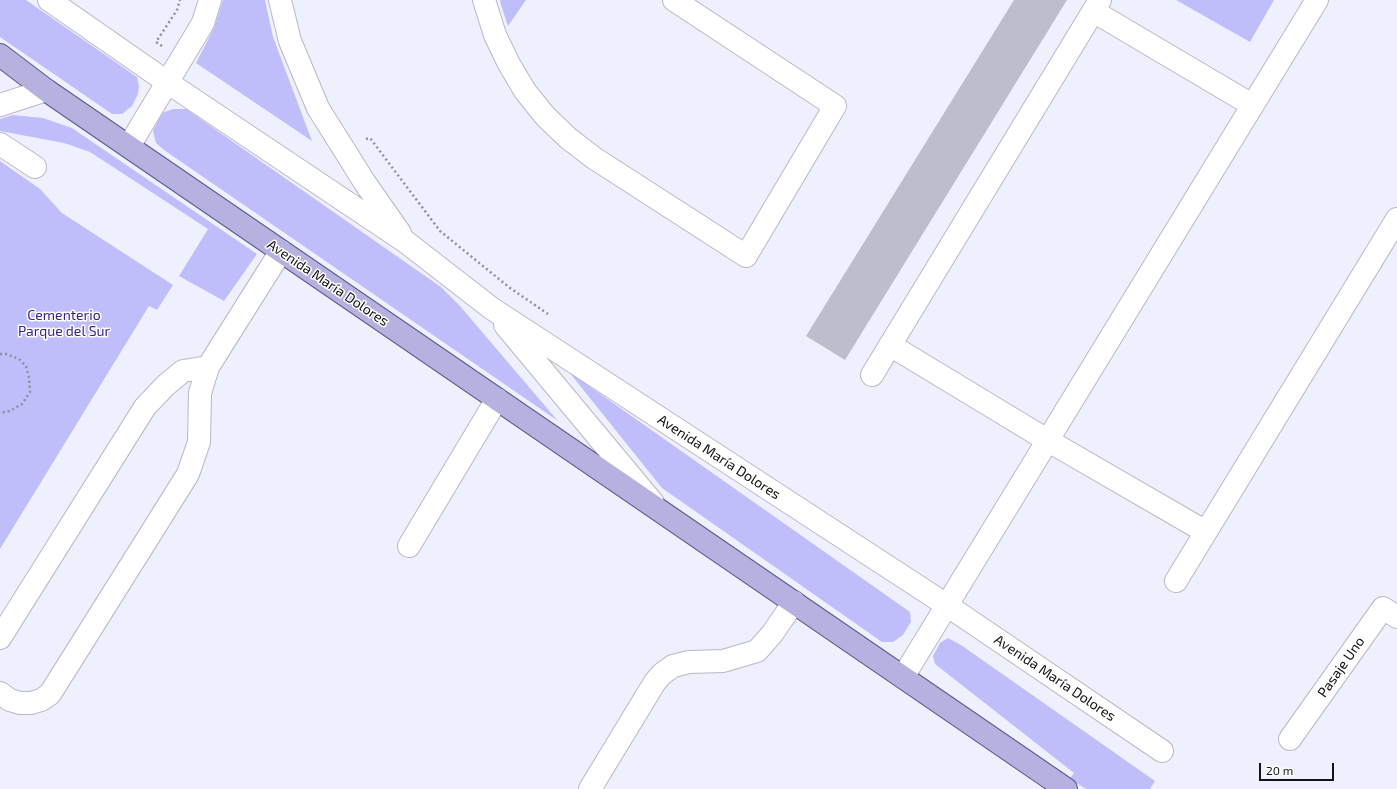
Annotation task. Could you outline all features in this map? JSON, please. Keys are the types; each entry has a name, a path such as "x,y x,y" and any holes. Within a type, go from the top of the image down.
{"main road":[{"name":"Avenida María Dolores","path":"0,55 46,90 1066,789"}],"street":[{"name":"Avenida María Dolores","path":"49,0 167,82 406,242 491,308 948,606 1162,751"},
{"path":"129,146 203,22 210,0"},
{"path":"280,0 290,40 318,108 365,183 406,242"},
{"path":"484,0 495,35 508,64 525,91 545,116 568,138 594,158 746,256 835,106 674,0"},
{"path":"903,677 948,606 1047,440 1317,0"},
{"path":"872,375 1097,5 1252,105"},
{"path":"0,104 46,90"},
{"path":"0,144 35,167"},
{"path":"1176,581 1397,219"},
{"path":"0,693 10,700 20,703 31,703 41,700 50,694 188,474 199,442 200,393 208,367 281,251"},
{"name":"Avenida María Dolores","path":"491,308 659,510"},
{"path":"890,345 1047,440 1206,532"},
{"path":"0,638 145,407 166,385 184,371 208,367"},
{"path":"409,546 497,399"},
{"path":"590,789 655,682 662,674 673,666 689,662 723,661 757,651 772,634 794,602"},
{"name":"Pasaje Uno","path":"1290,739 1383,608 1397,617"}],"path":[{"path":"0,354 6,354 19,359 26,366 30,392 22,404 10,411 0,413"}],"green space":[{"path":"0,0 26,0 137,77 139,86 138,94 132,106 122,114 112,114 0,37"},
{"path":"223,0 265,0 273,37 312,141 196,63 214,28"},
{"path":"500,0 526,0 508,26 501,5"},
{"path":"1176,0 1274,0 1250,42"},
{"path":"173,109 186,109 441,287 460,306 558,421 164,150 156,143 153,131 162,113"},
{"path":"13,115 43,118 72,128 257,254 224,301 179,276 208,229 90,152 64,143 0,131 0,119"},
{"name":"Cementerio Parque del Sur","path":"0,161 40,189 62,213 173,285 157,310 149,306 0,549"},
{"path":"569,372 910,612 911,622 903,635 893,642 882,642 662,488"},
{"path":"948,638 961,645 1155,781 1150,789 1086,789 1070,779 1074,773 935,664 933,656 940,643"}],"building":[{"path":"1014,0 1067,0 845,360 806,336"}]}
